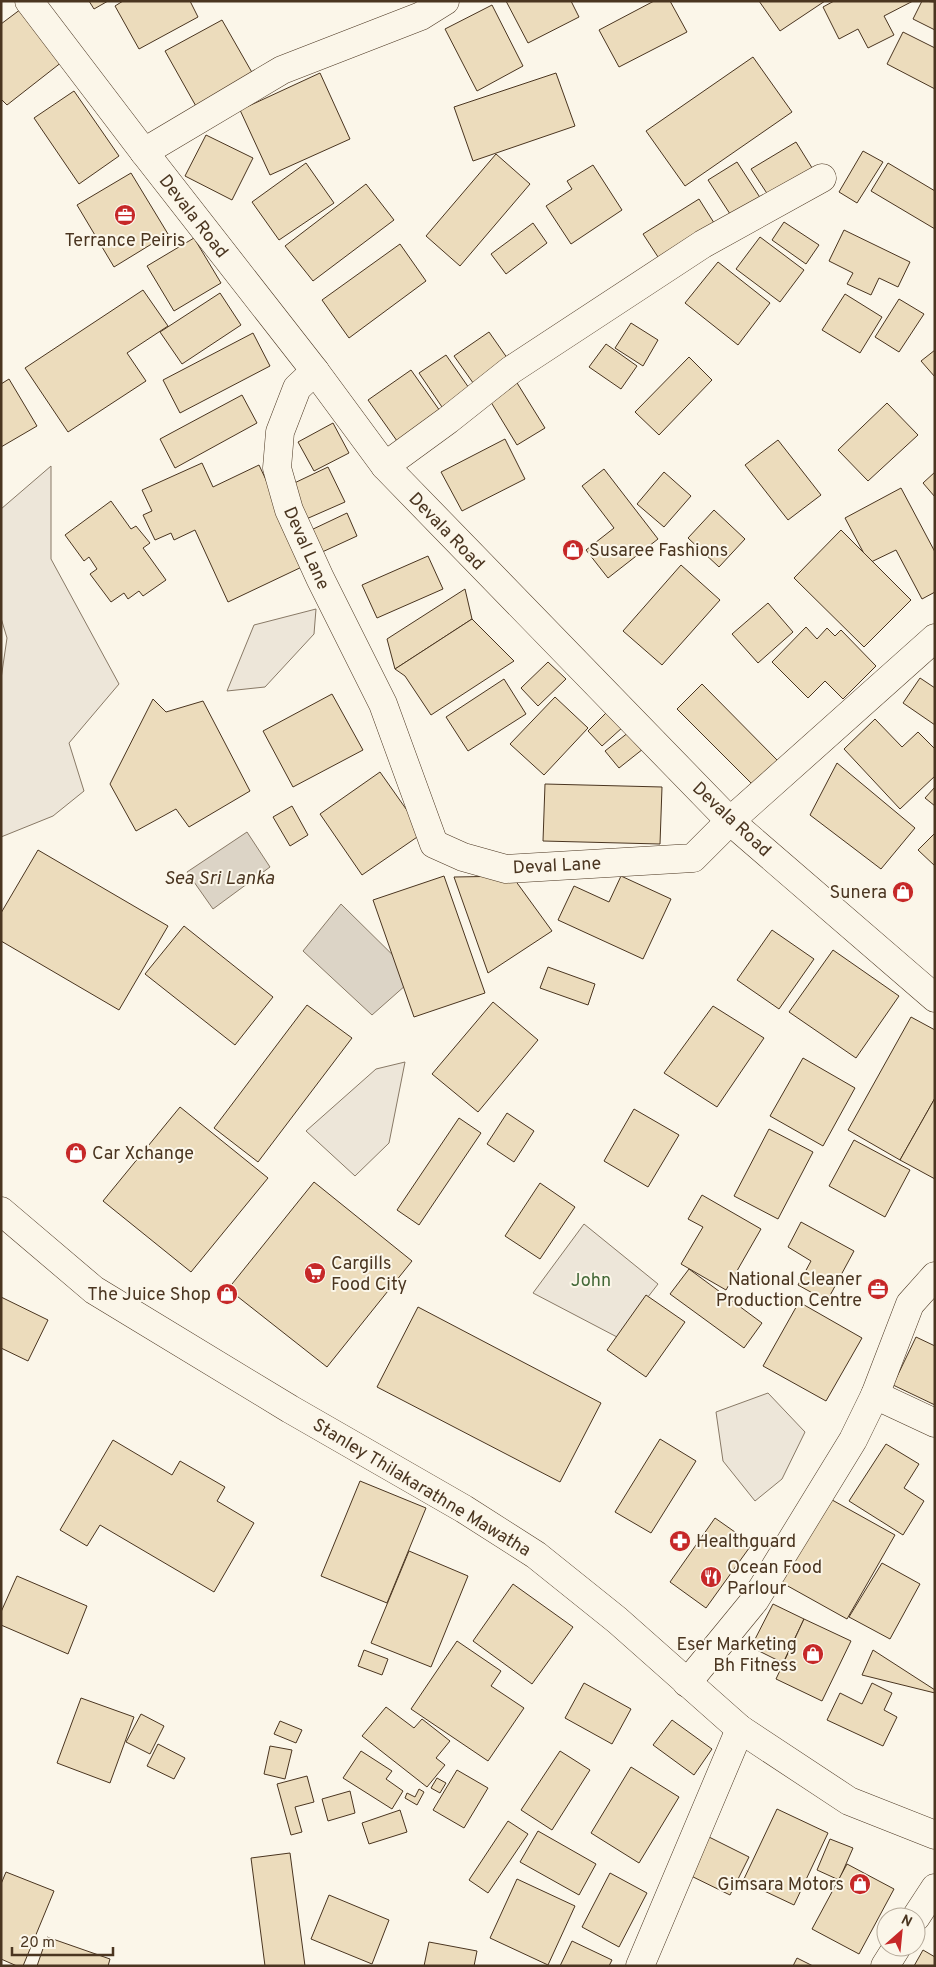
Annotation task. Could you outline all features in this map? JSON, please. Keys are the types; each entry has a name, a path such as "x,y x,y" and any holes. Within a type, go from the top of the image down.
{"street":[{"name":"Devala Road","path":"29,1 315,371 385,466 730,821 935,998"},
{"path":"144,152 282,70 421,16 445,1"},
{"path":"385,466 448,420 511,370 704,244 822,178"},
{"name":"Deval Lane","path":"315,371 297,388 280,432 278,468 292,518 383,704 434,844 463,857 506,869 693,858 730,821 935,638"},
{"name":"Stanley Thilakarathne Mawatha","path":"1,1211 94,1290 290,1409 464,1509 536,1555 617,1620 740,1729 849,1802 935,1835"},
{"path":"687,1684 755,1600 853,1440 875,1395 910,1304 935,1276"},
{"path":"875,1395 935,1423"},
{"path":"640,1966 740,1729"},
{"path":"923,1907 935,1888"}],"green space":[{"path":"51,466 51,559 119,684 69,743 84,791 53,816 1,837 1,679 7,638 1,618 1,509"},
{"path":"316,609 314,634 265,687 227,691 254,625"},
{"path":"405,1062 389,1143 355,1176 306,1131 376,1069"},
{"name":"John","path":"584,1224 658,1284 617,1337 533,1293"},
{"path":"768,1393 805,1432 782,1479 755,1501 723,1461 716,1412"}],"water":[{"name":"Sea Sri Lanka","path":"247,832 270,867 213,909 187,872"},
{"path":"341,904 415,977 372,1015 303,951"}],"building":[{"path":"89,1 108,1 94,9"},
{"path":"123,1 190,1 198,17 139,49 115,6"},
{"path":"506,1 571,1 579,17 528,43"},
{"path":"654,1 670,1 687,32 619,67 599,30"},
{"path":"759,1 825,1 780,31"},
{"path":"834,1 913,1 884,16 894,35 868,48 858,29 839,39 823,7"},
{"path":"922,1 935,2 935,30 913,19"},
{"path":"492,5 523,66 477,91 445,29"},
{"path":"25,6 67,58 7,105 1,99 1,24"},
{"path":"222,20 254,76 197,108 165,51"},
{"path":"903,32 935,48 935,89 887,64"},
{"path":"753,57 792,112 685,186 646,131"},
{"path":"320,73 350,139 270,175 240,110"},
{"path":"556,73 575,126 473,161 454,107"},
{"path":"74,91 119,156 79,184 34,118"},
{"path":"206,135 253,158 232,200 185,176"},
{"path":"796,142 814,171 770,198 751,169"},
{"path":"863,151 883,162 857,203 839,192"},
{"path":"496,154 530,184 460,266 426,236"},
{"path":"737,162 761,199 732,217 708,180"},
{"path":"306,163 334,203 279,240 252,202"},
{"path":"888,163 935,191 935,229 871,191"},
{"path":"593,165 622,210 571,244 546,206 572,189 567,181"},
{"path":"131,173 168,234 114,267 77,205"},
{"path":"366,184 394,220 313,281 285,246"},
{"path":"699,199 716,226 660,260 643,234"},
{"path":"784,222 819,245 806,264 772,240"},
{"path":"533,223 547,243 506,274 491,254"},
{"path":"844,230 910,262 898,287 879,278 871,295 847,284 853,273 829,261"},
{"path":"760,237 804,270 780,302 736,269"},
{"path":"194,238 221,283 174,311 147,266"},
{"path":"400,244 426,281 349,338 322,300"},
{"path":"718,262 770,303 738,345 685,303"},
{"path":"143,290 168,326 127,353 146,381 68,432 25,368"},
{"path":"220,293 241,325 182,364 160,332"},
{"path":"845,294 882,317 860,353 822,330"},
{"path":"899,299 924,314 899,352 875,337"},
{"path":"631,323 658,340 643,366 615,348"},
{"path":"489,332 510,362 476,387 454,356"},
{"path":"253,333 270,366 180,413 163,380"},
{"path":"606,344 637,366 621,389 589,367"},
{"path":"935,350 935,377 921,361"},
{"path":"446,355 469,388 442,407 419,373"},
{"path":"689,357 712,380 659,435 635,412"},
{"path":"411,370 445,418 402,448 368,400"},
{"path":"514,378 545,428 517,445 486,394"},
{"path":"9,379 37,426 1,447 1,384"},
{"path":"242,395 257,423 175,468 160,439"},
{"path":"887,403 918,435 868,481 838,450"},
{"path":"333,423 349,453 314,471 298,442"},
{"path":"505,439 525,479 462,511 441,472"},
{"path":"778,440 821,495 788,520 745,465"},
{"path":"202,463 213,487 259,465 306,565 228,602 195,530 174,540 171,533 155,540 143,515 152,511 142,490"},
{"path":"328,467 345,502 304,520 288,486"},
{"path":"604,469 658,539 608,578 586,550 614,528 582,486"},
{"path":"664,472 691,496 664,527 637,504"},
{"path":"935,472 935,497 923,483"},
{"path":"901,488 935,552 935,592 922,599 896,550 869,563 845,518"},
{"path":"111,501 131,529 136,526 150,543 143,548 166,580 143,596 139,591 128,599 124,593 111,602 90,574 97,569 89,557 84,561 65,535"},
{"path":"714,510 745,539 719,567 688,538"},
{"path":"347,513 357,536 320,553 309,531"},
{"path":"841,530 911,600 864,647 794,578"},
{"path":"428,556 443,589 377,618 362,585"},
{"path":"681,565 720,600 662,665 623,631"},
{"path":"465,589 472,619 395,669 387,639"},
{"path":"768,603 793,632 758,663 732,634"},
{"path":"472,619 514,661 431,715 405,676 395,669"},
{"path":"806,627 817,639 827,628 835,636 841,630 876,666 843,699 825,681 808,698 772,662"},
{"path":"548,662 566,679 538,706 521,688"},
{"path":"920,678 935,688 935,725 903,703"},
{"path":"504,679 526,714 468,751 446,717"},
{"path":"702,684 778,761 753,785 677,709"},
{"path":"332,694 363,750 293,787 263,731"},
{"path":"555,697 588,728 544,775 510,744"},
{"path":"153,699 166,712 203,701 250,791 189,827 176,809 136,831 110,784"},
{"path":"608,711 623,727 602,746 588,731"},
{"path":"875,719 902,747 918,732 935,749 935,776 900,809 844,749"},
{"path":"629,732 643,749 619,768 605,751"},
{"path":"837,763 915,828 881,869 810,815"},
{"path":"380,772 423,833 362,875 320,814"},
{"path":"545,784 662,787 660,844 543,841"},
{"path":"935,787 935,806 925,798"},
{"path":"292,806 308,835 290,846 273,817"},
{"path":"935,833 935,866 918,850"},
{"path":"38,850 168,926 119,1010 1,941 1,913"},
{"path":"444,876 485,993 414,1017 373,900"},
{"path":"512,876 552,931 488,973 454,877"},
{"path":"621,876 671,899 643,959 558,920 574,886 609,902"},
{"path":"184,926 273,997 235,1045 145,974"},
{"path":"772,930 814,959 779,1009 737,980"},
{"path":"833,950 899,996 856,1058 789,1012"},
{"path":"548,967 595,984 588,1005 540,988"},
{"path":"493,1002 538,1040 478,1112 432,1074"},
{"path":"307,1005 352,1038 258,1162 214,1128"},
{"path":"713,1006 764,1038 717,1107 664,1073"},
{"path":"911,1017 935,1030 935,1098 900,1160 848,1130"},
{"path":"803,1058 855,1088 823,1146 770,1116"},
{"path":"935,1098 935,1179 900,1160"},
{"path":"180,1107 268,1178 191,1272 103,1201"},
{"path":"634,1109 679,1135 648,1187 604,1161"},
{"path":"507,1113 534,1131 514,1162 487,1144"},
{"path":"459,1118 481,1133 419,1225 397,1210"},
{"path":"769,1129 813,1152 778,1219 734,1196"},
{"path":"854,1140 910,1170 885,1217 829,1186"},
{"path":"314,1182 412,1261 327,1367 228,1289"},
{"path":"540,1183 575,1207 540,1259 505,1236"},
{"path":"702,1195 761,1229 726,1290 681,1264 703,1227 688,1219"},
{"path":"801,1222 854,1251 827,1301 798,1285 811,1261 788,1247"},
{"path":"689,1269 762,1323 744,1348 670,1294"},
{"path":"646,1295 685,1322 646,1377 607,1350"},
{"path":"1,1297 48,1320 28,1361 1,1348"},
{"path":"799,1302 862,1338 826,1401 763,1366"},
{"path":"418,1307 601,1403 560,1482 377,1387"},
{"path":"916,1337 935,1346 935,1405 893,1385"},
{"path":"660,1439 696,1461 651,1533 615,1512"},
{"path":"113,1440 172,1475 180,1461 225,1487 217,1501 254,1523 214,1592 100,1525 87,1546 60,1530"},
{"path":"886,1444 919,1464 904,1488 924,1501 903,1535 849,1501"},
{"path":"360,1481 426,1508 387,1603 321,1576"},
{"path":"825,1496 895,1535 847,1619 777,1580"},
{"path":"715,1518 752,1544 706,1608 670,1582"},
{"path":"409,1551 468,1576 431,1667 371,1643"},
{"path":"882,1563 920,1584 890,1639 849,1617"},
{"path":"17,1576 87,1606 68,1654 1,1625 1,1612"},
{"path":"513,1584 573,1627 532,1684 473,1641"},
{"path":"773,1604 804,1619 783,1663 751,1647"},
{"path":"804,1619 851,1641 822,1701 776,1679"},
{"path":"457,1641 501,1671 491,1686 524,1708 488,1761 411,1709"},
{"path":"364,1650 388,1659 382,1675 358,1666"},
{"path":"873,1650 935,1690 935,1693 862,1675"},
{"path":"584,1683 631,1709 612,1744 565,1718"},
{"path":"872,1683 892,1693 884,1710 897,1717 883,1746 827,1720 840,1693 862,1704"},
{"path":"81,1698 134,1717 110,1783 57,1763"},
{"path":"386,1707 414,1728 422,1719 450,1741 436,1758 445,1765 427,1787 362,1736"},
{"path":"141,1714 164,1726 150,1754 126,1742"},
{"path":"672,1720 712,1749 694,1775 653,1745"},
{"path":"280,1721 302,1730 296,1743 274,1734"},
{"path":"158,1744 185,1758 174,1779 147,1766"},
{"path":"270,1746 292,1750 285,1779 264,1774"},
{"path":"361,1751 392,1771 386,1779 403,1791 392,1809 343,1778"},
{"path":"560,1751 590,1770 552,1830 521,1810"},
{"path":"631,1767 679,1797 639,1863 591,1833"},
{"path":"457,1770 488,1788 464,1828 433,1810"},
{"path":"307,1776 314,1802 295,1807 302,1832 291,1835 277,1784"},
{"path":"437,1778 446,1783 440,1793 431,1788"},
{"path":"419,1789 424,1792 417,1805 405,1798 407,1793 415,1797"},
{"path":"350,1791 355,1813 328,1821 322,1799"},
{"path":"777,1809 828,1833 794,1905 743,1881"},
{"path":"400,1810 407,1832 369,1844 362,1823"},
{"path":"508,1821 528,1834 488,1893 469,1880"},
{"path":"538,1831 596,1864 579,1895 520,1862"},
{"path":"703,1834 749,1857 730,1895 683,1872"},
{"path":"830,1839 853,1848 839,1880 817,1870"},
{"path":"290,1853 305,1966 265,1966 251,1858"},
{"path":"847,1864 894,1889 884,1907 876,1907 876,1922 859,1954 812,1929"},
{"path":"6,1872 54,1891 23,1966 17,1966 1,1959 1,1884"},
{"path":"610,1873 647,1893 619,1947 582,1927"},
{"path":"517,1879 575,1906 548,1965 490,1938"},
{"path":"329,1895 389,1920 372,1964 311,1939"},
{"path":"47,1937 110,1959 108,1966 37,1966"},
{"path":"572,1941 612,1960 609,1966 560,1966"},
{"path":"429,1942 477,1951 474,1966 424,1966"},
{"path":"926,1952 935,1957 935,1966 914,1966 919,1957 926,1957"},
{"path":"797,1958 813,1966 793,1966"}],"place":[{"name":"Terrance Peiris","path":"125,215"},
{"name":"Susaree Fashions","path":"573,550"},
{"name":"Sunera","path":"903,892"},
{"name":"Car Xchange","path":"76,1153"},
{"name":"Cargills Food City","path":"315,1273"},
{"name":"National Cleaner Production Centre","path":"878,1289"},
{"name":"The Juice Shop","path":"227,1294"},
{"name":"Healthguard","path":"680,1541"},
{"name":"Ocean Food Parlour","path":"711,1577"},
{"name":"Eser Marketing Bh Fitness","path":"813,1654"},
{"name":"Gimsara Motors","path":"860,1884"}]}
